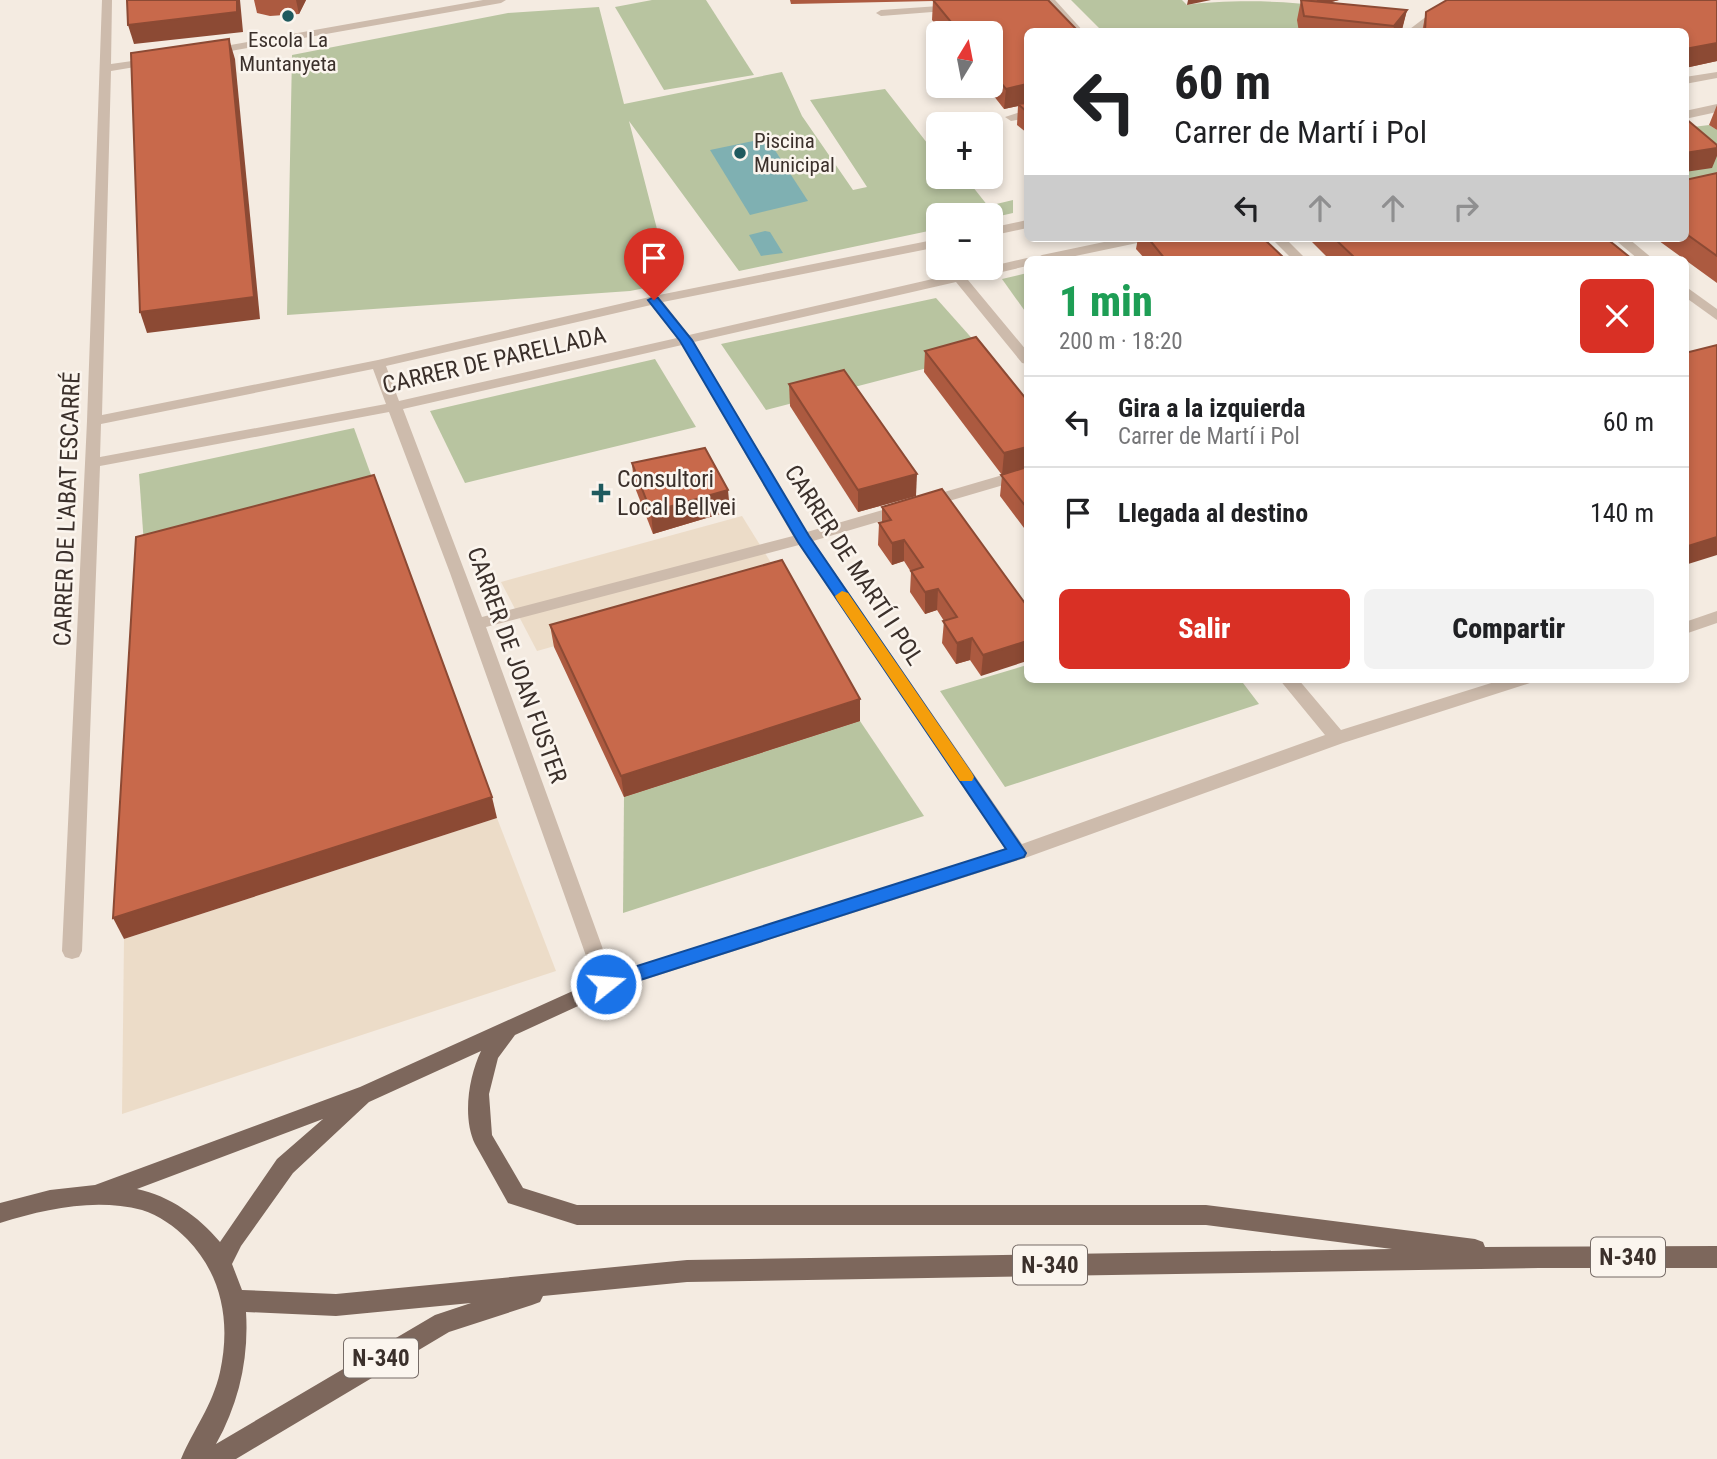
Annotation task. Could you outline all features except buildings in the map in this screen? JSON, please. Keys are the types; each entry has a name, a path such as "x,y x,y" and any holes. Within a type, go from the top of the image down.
{"main road":[{"path":"98,1194 367,1093 606,984"},
{"path":"508,1029 489,1055 479,1094 482,1137 516,1196 577,1216 1206,1215 1539,1257"},
{"path":"221,1262 233,1239 285,1166 367,1093"},
{"path":"0,1213 50,1197 98,1194 137,1199 172,1212 200,1234 221,1262 235,1301 237,1345 228,1392 206,1440 193,1459"},
{"name":"N-340","path":"235,1301 336,1305 687,1271 1539,1257 1717,1257"},
{"name":"N-340","path":"213,1459 443,1323 562,1284"}],"street":[{"name":"CARRER DE L'ABAT ESCARRÉ","path":"72,951 94,421 107,0"},
{"path":"195,54 501,0"},
{"path":"1049,0 1075,28"},
{"path":"1416,28 1455,0"},
{"path":"881,13 970,6"},
{"path":"104,68 169,58"},
{"path":"1689,80 1717,75"},
{"path":"1689,114 1717,108"},
{"path":"1011,117 1024,115"},
{"path":"1003,229 1024,224"},
{"path":"1056,256 1123,242"},
{"path":"1282,242 1296,256"},
{"path":"1625,242 1642,256"},
{"name":"CARRER DE PARELLADA","path":"94,421 378,363 654,300 926,250"},
{"name":"CARRER DE PARELLADA","path":"1003,265 1024,262"},
{"name":"CARRER DE PARELLADA","path":"92,463 393,407 686,340 926,279"},
{"path":"961,280 1024,356"},
{"path":"1689,293 1717,316"},
{"name":"CARRER DE MARTÍ I POL","path":"654,300 686,340 803,539 1018,853"},
{"name":"CARRER DE JOAN FUSTER","path":"378,363 477,624 606,984"},
{"path":"477,624 803,539 1024,474"},
{"path":"1689,627 1717,617"},
{"path":"1291,683 1337,738"},
{"path":"606,984 1018,853 1337,738 1511,683"}],"green space":[{"path":"652,0 706,0 754,75 664,90 615,7"},
{"path":"1071,0 1182,0 1187,5 1271,2 1316,6 1301,28 1099,28"},
{"path":"599,7 624,104 782,72 802,116 853,190 867,187 810,100 885,89 926,142 926,189 975,189 986,203 926,203 926,232 739,271 629,121 671,283 630,291 287,315 292,55 508,13"},
{"path":"1709,125 1717,130 1717,192 1689,198 1689,128"},
{"path":"1013,200 1013,213 1003,215 1003,203 1000,203"},
{"path":"1024,274 1024,310 1003,280 1003,279"},
{"path":"936,298 985,353 766,410 721,344"},
{"path":"655,359 696,427 465,483 430,411"},
{"path":"354,428 379,497 145,559 139,474"},
{"path":"1024,666 1024,683 1243,683 1259,704 1005,787 940,691"},
{"path":"860,721 924,816 623,913 624,797"}],"shaded area":[{"path":"742,516 783,582 537,651 501,582"},
{"path":"497,818 556,971 122,1114 124,939"}],"water":[{"path":"767,138 808,201 750,215 710,150"},
{"path":"770,232 783,253 761,256 749,235"}],"slow traffic":[{"path":"842,596 966,777"}],"place":[{"name":"Escola La Muntanyeta","path":"288,16"},
{"name":"Piscina Municipal","path":"740,153"},
{"name":"Consultori Local Bellvei","path":"601,493"}],"route":[{"path":"606,984 1018,853 803,539 686,340 654,300"}]}
